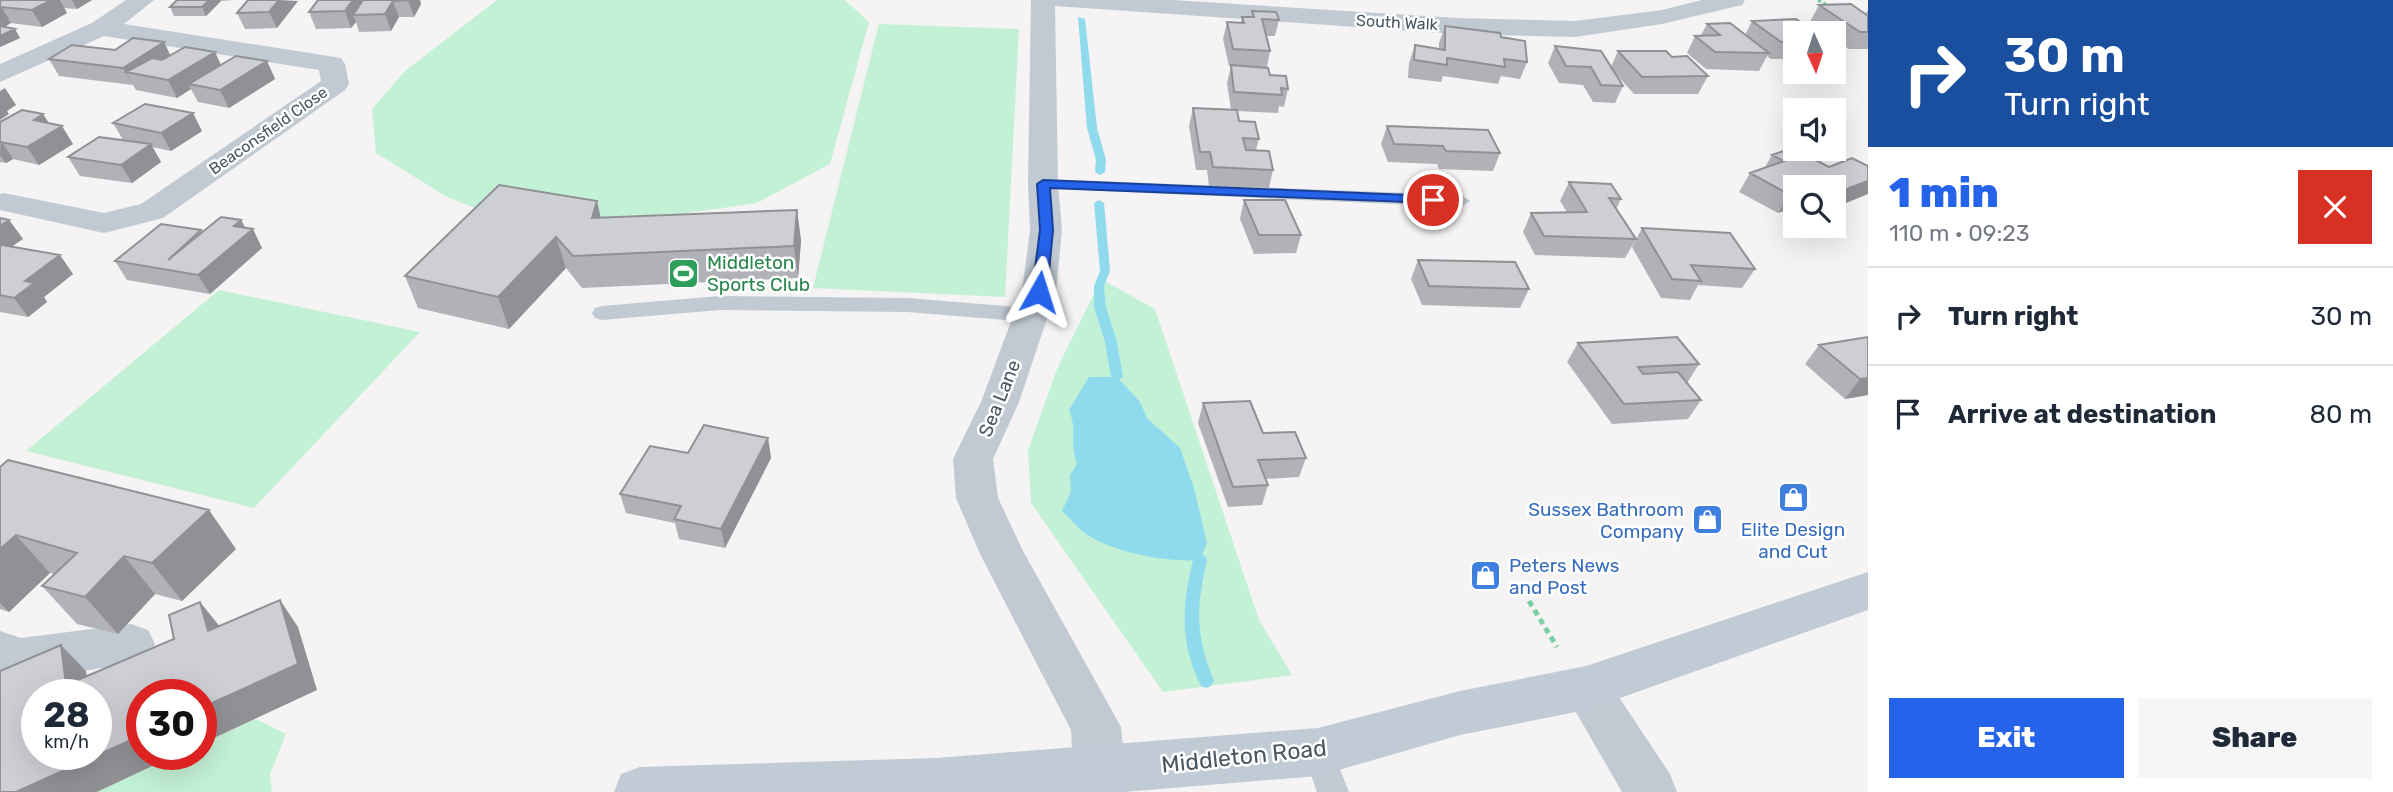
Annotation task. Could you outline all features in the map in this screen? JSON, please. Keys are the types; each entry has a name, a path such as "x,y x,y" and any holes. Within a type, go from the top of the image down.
{"main road":[{"name":"Middleton Road","path":"640,792 916,784 1099,770 1325,772 1460,713 1586,688 1868,591"}],"street":[{"path":"0,74 102,28 142,0"},
{"name":"Sea Lane","path":"1043,0 1043,184 1046,230 1039,292 1000,402 973,459 977,498 1002,554 1051,649 1096,727 1099,770"},
{"name":"South Walk","path":"1060,0 1431,24 1574,29 1662,18 1733,0"},
{"name":"Beaconsfield Close","path":"4,202 104,223 152,211 335,83 332,64 102,28"},
{"path":"0,651 19,659 131,644"},
{"path":"1586,688 1651,792"}],"lane":[{"path":"1043,184 1461,201"},
{"path":"602,313 720,303 907,305 1031,315"}],"path":[{"path":"1818,0 1838,13"},
{"path":"1529,601 1558,647"}],"green space":[{"path":"497,0 845,0 869,22 830,164 757,203 603,225 501,218 447,197 376,153 372,109 405,71"},
{"path":"879,24 1019,29 1005,297 813,288"},
{"path":"1101,279 1155,309 1259,620 1292,675 1163,692 1031,503 1028,450 1057,369"},
{"path":"219,290 420,332 254,508 26,451"},
{"path":"256,719 286,734 270,774 272,792 97,792 144,770 217,770 217,737"}],"water":[{"path":"1089,377 1117,377 1140,402 1147,418 1180,448 1194,488 1207,543 1200,560 1155,558 1107,545 1082,531 1062,511 1071,492 1070,475 1077,464 1069,410"}],"building":[{"path":"0,0 51,0 32,10 0,7"},
{"path":"177,0 209,0 202,7 170,7"},
{"path":"248,0 279,0 269,12 237,13"},
{"path":"318,0 353,0 345,11 309,12"},
{"path":"363,0 409,0 393,1 385,14 353,15"},
{"path":"1851,4 1868,16 1868,32 1860,32 1819,5"},
{"path":"1252,11 1276,12 1279,20 1262,19 1270,51 1233,49 1227,22 1244,23 1242,17 1254,17"},
{"path":"1796,19 1799,21 1783,21 1781,42 1752,21"},
{"path":"1730,23 1769,53 1715,52 1695,36 1720,35 1707,24"},
{"path":"0,26 15,29 0,36"},
{"path":"1445,26 1500,33 1501,37 1525,41 1527,62 1504,59 1505,67 1447,58 1447,65 1414,60 1415,45 1445,50"},
{"path":"133,38 164,42 123,68 49,59 72,45 115,50"},
{"path":"1555,46 1601,51 1623,86 1601,85 1591,67 1566,66"},
{"path":"185,47 215,52 168,80 126,72 152,58 162,60"},
{"path":"1618,51 1666,51 1672,57 1687,56 1708,76 1642,77"},
{"path":"236,56 267,61 220,90 189,84"},
{"path":"1231,65 1268,68 1270,75 1286,76 1288,89 1281,88 1282,95 1234,92"},
{"path":"145,104 193,113 161,133 113,123"},
{"path":"1193,108 1237,110 1239,121 1255,122 1259,139 1243,138 1246,150 1269,151 1273,170 1213,167 1210,152 1200,152"},
{"path":"22,110 43,114 34,120 62,126 27,147 0,142 0,122"},
{"path":"1387,126 1488,130 1500,153 1446,151 1443,146 1394,144"},
{"path":"99,137 151,144 121,165 68,157"},
{"path":"1783,151 1783,160 1772,155"},
{"path":"1852,158 1868,166 1868,181 1846,189 1846,175 1783,175 1783,191 1750,173 1784,161 1817,161 1829,167"},
{"path":"1569,182 1611,184 1621,199 1609,198 1636,239 1544,236 1531,213 1587,212"},
{"path":"499,185 597,201 592,218 797,210 794,246 573,256 556,237 498,297 405,276"},
{"path":"1244,200 1285,200 1301,235 1259,235"},
{"path":"221,217 241,220 234,226 253,229 198,275 115,261 161,224 201,230 168,260"},
{"path":"0,218 9,220 0,226"},
{"path":"1642,228 1730,233 1755,269 1691,265 1701,281 1672,279"},
{"path":"2,245 60,255 25,281 34,283 14,298 0,295"},
{"path":"1418,260 1515,262 1529,289 1429,286"},
{"path":"1677,337 1699,364 1638,367 1643,374 1678,372 1701,400 1624,404 1578,343"},
{"path":"1868,337 1868,378 1860,379 1819,345"},
{"path":"1250,401 1263,433 1295,432 1306,458 1258,460 1268,485 1233,487 1203,403"},
{"path":"704,425 768,438 721,529 674,519 681,506 620,494 650,446 688,453"},
{"path":"8,460 209,510 152,563 124,556 85,597 42,586 77,553 16,535 0,549 0,467"},
{"path":"280,600 298,664 217,701 217,679 126,679 126,742 112,749 112,679 80,679 174,639 169,615 200,602 208,631"},
{"path":"61,645 65,679 21,679 21,770 65,770 16,792 0,792 0,671"}],"waterway":[{"path":"1081,19 1092,128 1101,160 1100,172"},
{"path":"1099,203 1105,271 1099,286 1100,307 1111,342 1117,377"},
{"path":"1200,560 1193,593 1191,621 1195,648 1206,681"}],"place":[{"name":"Middleton Sports Club","path":"684,273"},
{"name":"Elite Design and Cut","path":"1793,498"},
{"name":"Sussex Bathroom Company","path":"1707,520"},
{"name":"Peters News and Post","path":"1486,576"}],"route":[{"path":"1039,292 1046,230 1043,184 1433,200"}]}
